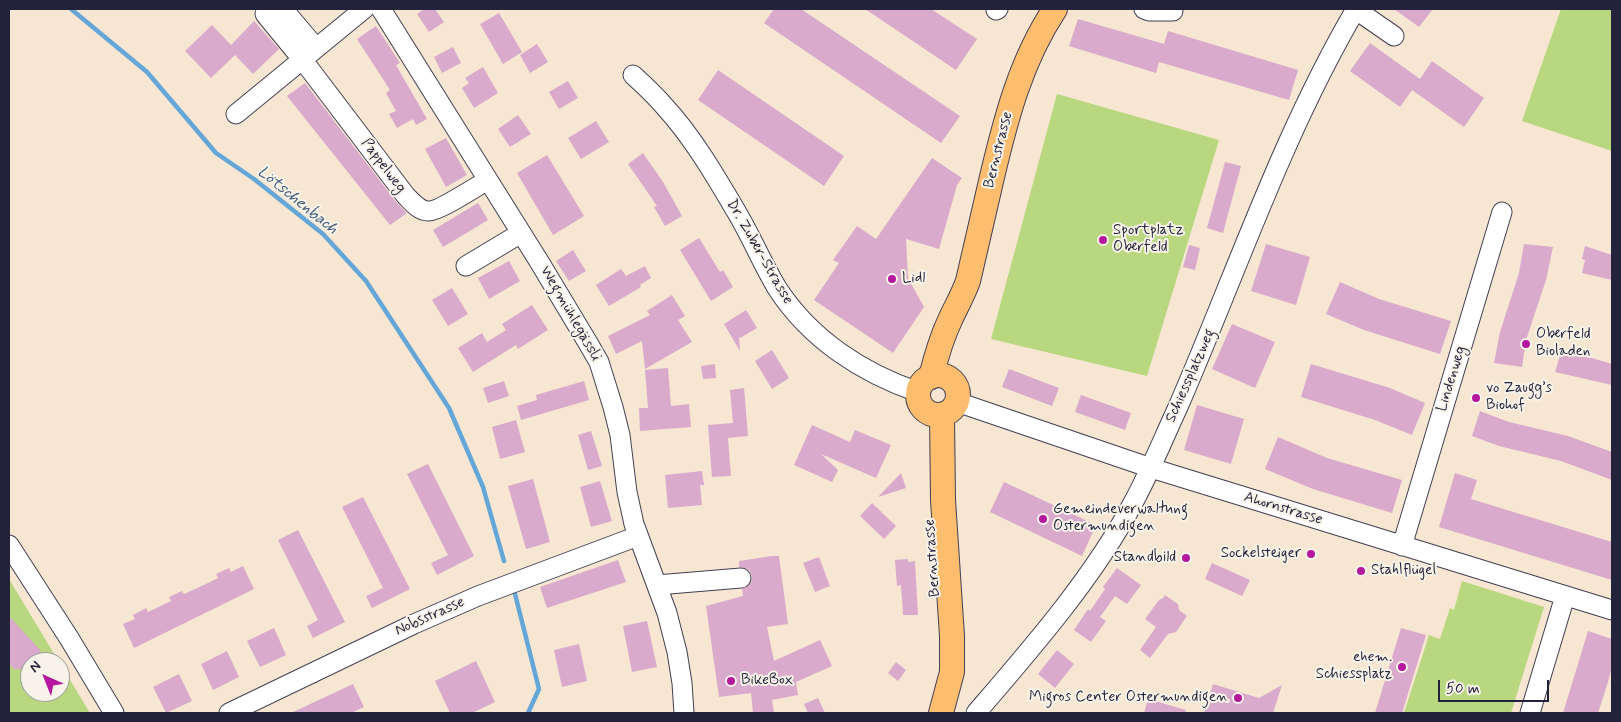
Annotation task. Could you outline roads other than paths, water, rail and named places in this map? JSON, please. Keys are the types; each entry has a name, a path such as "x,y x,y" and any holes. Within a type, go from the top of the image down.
{"main road":[{"name":"Bernstrasse","path":"941,709 930,501 939,346 968,281 1006,117 1034,44 1054,9"}],"street":[{"path":"236,114 364,9"},
{"name":"Wegmühlegässli","path":"381,9 588,343 605,377 620,435 628,500 638,536 657,585 677,652 684,713"},
{"path":"1144,9 1149,11 1173,11"},
{"path":"1356,9 1394,36"},
{"name":"Schiessplatzweg","path":"976,713 1022,659 1077,588 1120,526 1151,468 1208,340 1258,213 1307,100 1356,9"},
{"name":"Pappelweg","path":"274,11 309,54 406,196 420,208 429,211 436,209 488,180"},
{"name":"Dr. Zuber-Strasse","path":"633,75 666,107 702,156 737,213 777,288 801,319 830,346 864,368 897,385 937,396"},
{"name":"Lindenweg","path":"1402,546 1502,212"},
{"path":"466,266 521,233"},
{"name":"Ahornstrasse","path":"937,396 1151,468 1612,610"},
{"name":"Nobsstrasse","path":"229,713 414,624 478,596 638,536"},
{"path":"9,545 69,638 114,713"},
{"path":"657,585 741,578"},
{"path":"1530,713 1565,596"}],"waterway":[{"name":"Lötschenbach","path":"71,9 147,72 216,153 254,179 323,234 366,281 449,408 483,487 504,561"},
{"name":"Lötschenbach","path":"515,594 539,689 528,713"}],"place":[{"name":"Sportplatz Oberfeld","path":"1103,240"},
{"name":"Lidl","path":"892,279"},
{"name":"Oberfeld Bioladen","path":"1526,344"},
{"name":"vo Zaugg’s Biohof","path":"1476,398"},
{"name":"Gemeindeverwaltung Ostermundigen","path":"1043,519"},
{"name":"Sockelsteiger","path":"1311,554"},
{"name":"Standbild","path":"1186,558"},
{"name":"Stahlflügel","path":"1361,571"},
{"name":"ehem. Schiessplatz","path":"1402,667"},
{"name":"BikeBox","path":"731,681"},
{"name":"Migros Center Ostermundigen","path":"1238,698"}]}
